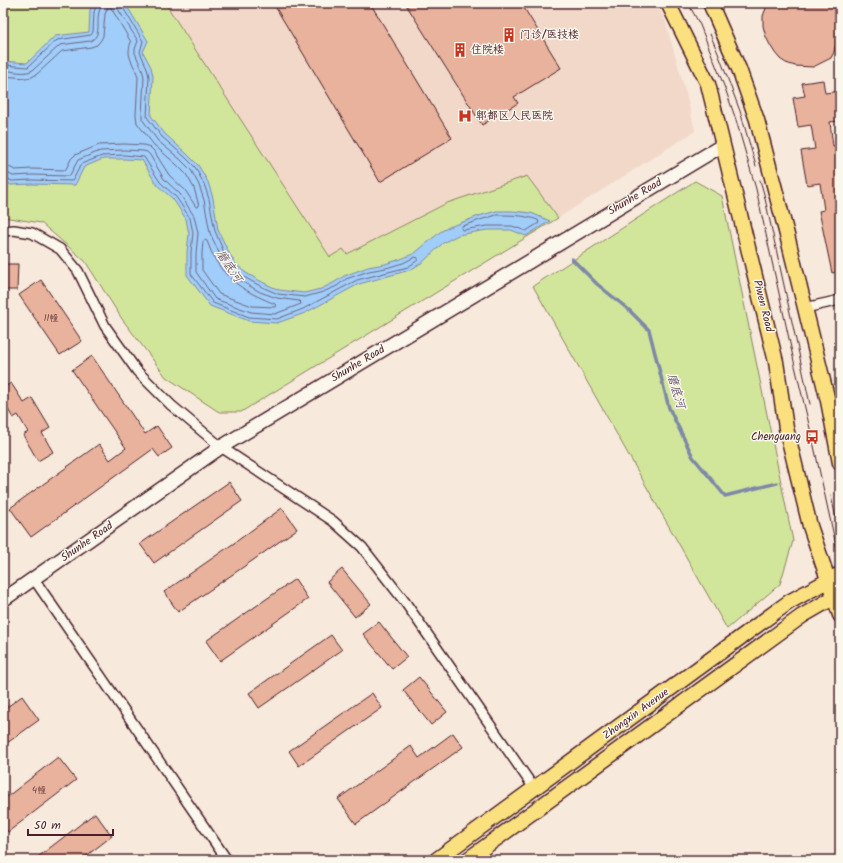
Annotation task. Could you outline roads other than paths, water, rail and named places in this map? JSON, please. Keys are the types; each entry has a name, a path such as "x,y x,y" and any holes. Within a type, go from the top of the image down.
{"main road":[{"name":"Piwen Road","path":"668,3 708,84 776,362 786,428 806,511 810,526 834,577 840,616"},
{"path":"710,3 740,69 757,120 828,401 840,463"},
{"name":"Zhongxin Avenue","path":"436,860 789,602 834,577"},
{"name":"Zhongxin Avenue","path":"466,860 802,616 837,596"}],"street":[{"name":"Shunhe Road","path":"3,600 221,447 723,145"},
{"path":"3,231 14,230 32,234 60,249 78,271 105,326 137,371 171,405 221,447 333,522 362,547 405,602 534,788"},
{"path":"805,308 840,300"},
{"path":"34,579 227,860"}],"water":[{"path":"93,3 125,3 148,41 143,52 151,67 153,76 151,116 165,134 198,165 208,182 213,198 218,230 236,264 246,273 264,283 279,290 304,293 321,289 344,276 368,267 401,259 415,253 440,232 449,227 496,211 531,213 550,221 526,236 511,230 487,230 458,235 443,243 423,262 410,270 359,284 305,313 277,323 249,321 210,306 187,275 189,234 186,219 173,199 157,185 142,160 103,159 84,167 75,185 11,185 3,181 3,61 27,63 55,36 89,32 90,10"}],"waterway":[{"name":"磨底河","path":"572,259 597,284 629,310 649,330 669,408 693,457 725,496 777,483"}],"tram line":[{"path":"688,3 700,25 726,91 756,189 840,562"},
{"path":"710,34 740,111 756,166"},
{"path":"760,180 810,404"},
{"path":"831,496 840,535"}],"place":[{"name":"门诊/医技楼","path":"509,35"},
{"name":"住院楼","path":"460,50"},
{"name":"郫都区人民医院","path":"465,116"},
{"name":"Chenguang","path":"812,437"}]}
